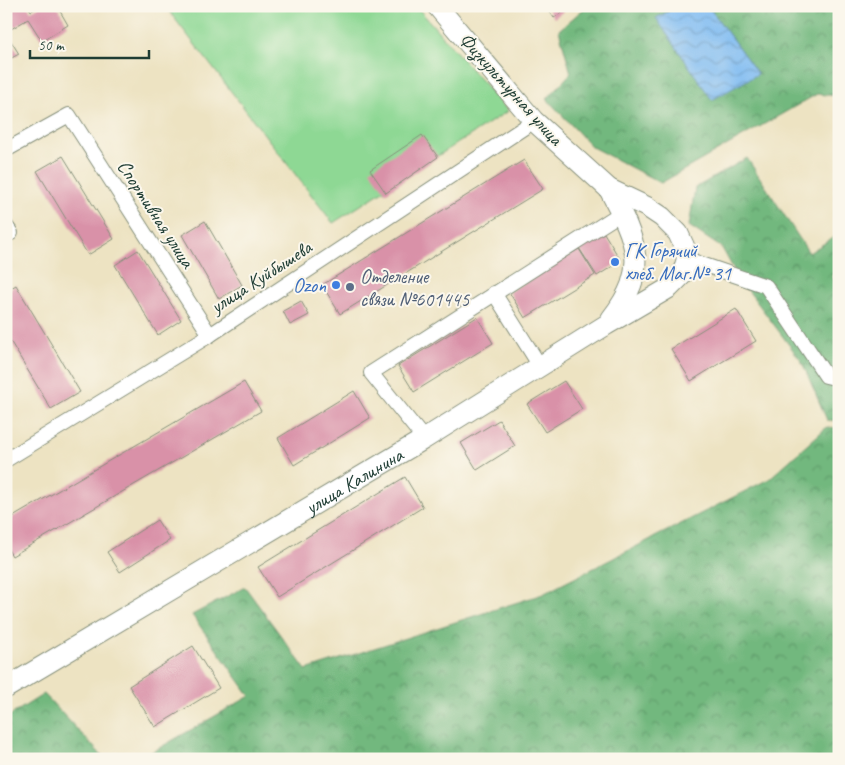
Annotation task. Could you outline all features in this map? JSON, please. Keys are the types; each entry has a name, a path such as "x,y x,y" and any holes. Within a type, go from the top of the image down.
{"main road":[{"name":"Физкультурная улица","path":"437,6 534,121 609,190 622,213 634,242 636,262 633,282 625,301 606,325"},
{"name":"Физкультурная улица","path":"609,190 647,207 662,217 678,232 687,259"},
{"path":"622,213 647,207"},
{"name":"улица Калинина","path":"6,688 424,439 606,325 656,297 669,288 682,275 687,259"},
{"path":"633,282 636,290 643,295 656,297"}],"street":[{"name":"Спортивная улица","path":"6,150 69,115 210,335"},
{"name":"улица Куйбышева","path":"6,460 210,335 534,121"},
{"path":"424,439 372,373 494,293 622,213"},
{"path":"687,259 766,286 826,376 839,379"},
{"path":"494,293 540,366"}],"green space":[{"path":"165,6 416,6 508,111 333,223"},
{"path":"587,6 678,6 656,18 758,74 708,6 839,6 839,96 817,94 661,183 592,147 547,99 571,73 559,30"},
{"path":"747,158 809,253 839,234 839,269 832,276 839,287 839,421 827,420 802,362 738,277 722,248 689,226 695,188"},
{"path":"827,427 839,428 839,759 140,759 250,696 192,615 245,587 306,670 543,594 769,479"},
{"path":"44,694 105,759 6,759 6,718"}],"water":[{"path":"678,6 708,6 758,74 712,100 656,18"}],"building":[{"path":"6,6 28,6 31,11 40,6 57,6 68,25 42,41 28,19 6,32"},
{"path":"546,6 571,6 554,18"},
{"path":"6,33 19,54 6,61"},
{"path":"422,135 438,157 386,193 370,170"},
{"path":"63,156 114,239 88,255 37,171"},
{"path":"524,160 543,189 340,314 322,285"},
{"path":"205,221 242,285 219,299 182,235"},
{"path":"604,233 621,261 597,276 579,248"},
{"path":"579,249 595,275 525,318 509,292"},
{"path":"138,250 181,320 158,335 115,265"},
{"path":"16,285 80,392 51,409 6,334 6,291"},
{"path":"301,301 309,315 290,325 283,311"},
{"path":"736,309 756,341 691,381 671,349"},
{"path":"477,317 493,343 414,392 398,366"},
{"path":"564,381 582,409 545,432 527,404"},
{"path":"244,382 261,411 12,556 6,546 6,521"},
{"path":"354,391 370,418 294,465 278,438"},
{"path":"499,420 515,446 477,470 461,443"},
{"path":"405,477 423,507 277,597 258,567"},
{"path":"157,520 170,540 120,572 107,552"},
{"path":"193,646 219,688 155,727 129,686"}],"place":[{"name":"ГК Горячий хлеб. Маг.№ 31","path":"615,262"},
{"name":"Ozon","path":"336,285"},
{"name":"Отделение связи №601445","path":"350,287"}]}
